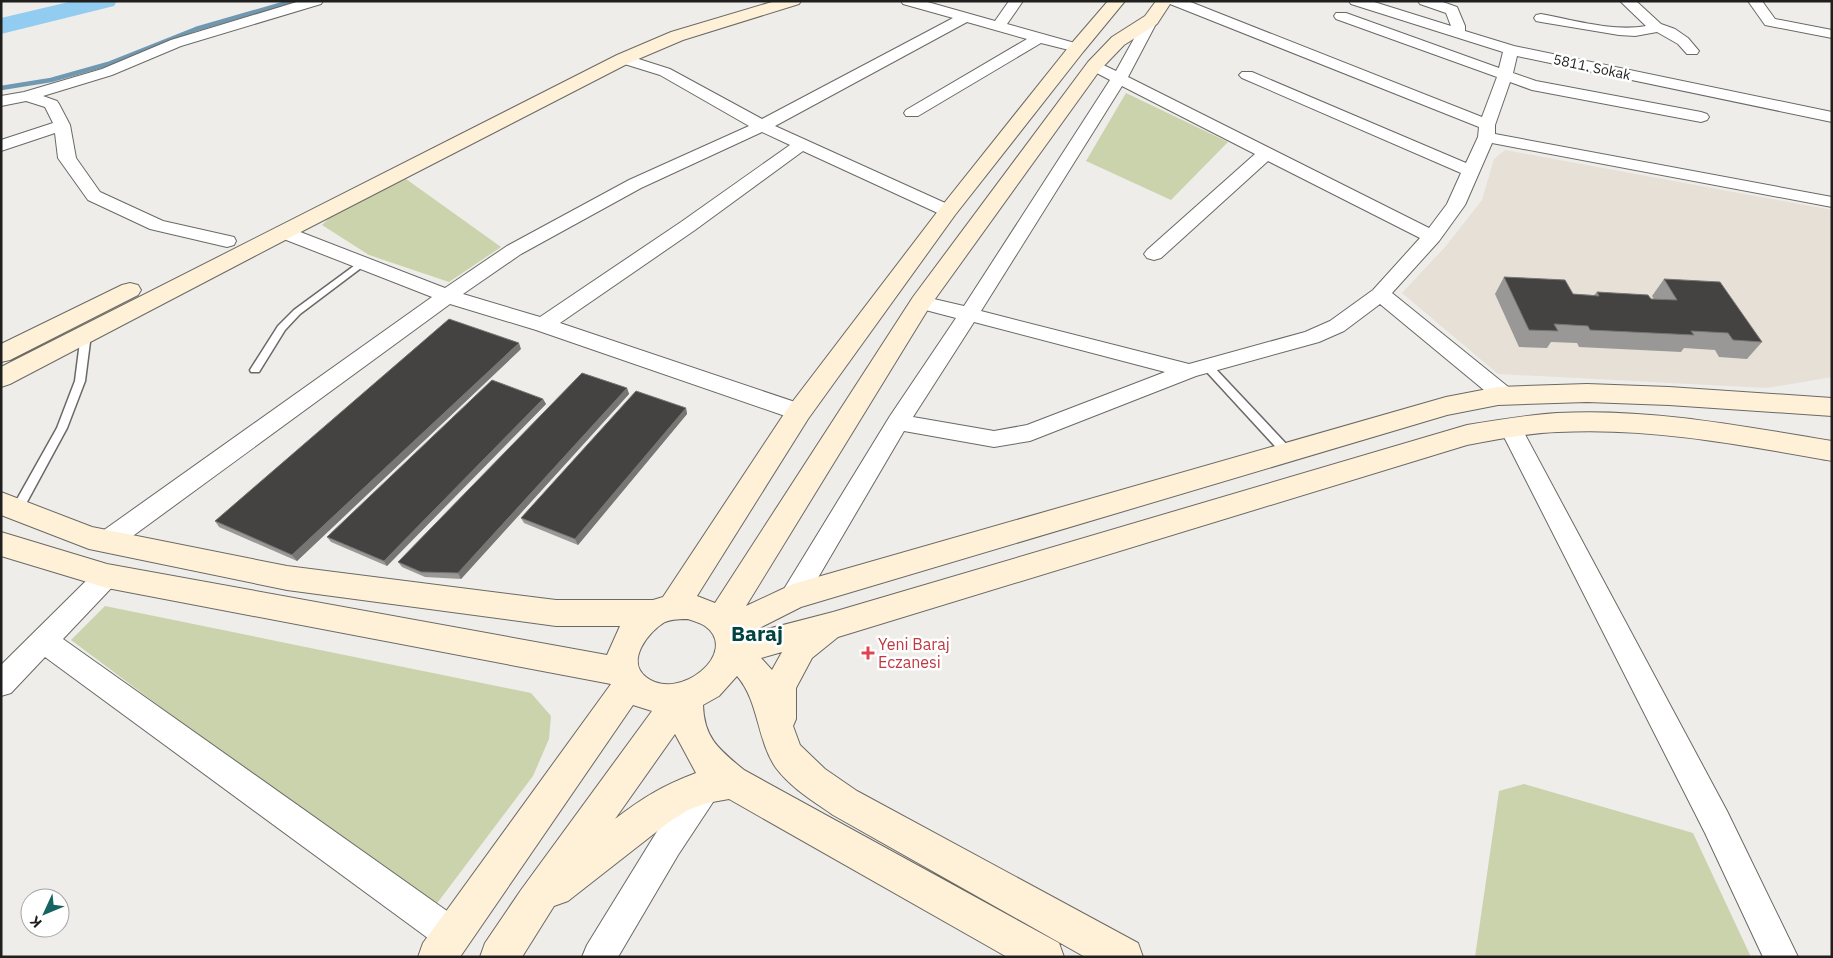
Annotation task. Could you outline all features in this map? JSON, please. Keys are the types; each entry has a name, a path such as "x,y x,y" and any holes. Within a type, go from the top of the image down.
{"street":[{"path":"1,101 27,96 107,72 176,42 316,1"},
{"path":"1,354 612,50 693,18 749,1"},
{"path":"1,378 623,59 677,36 793,1"},
{"path":"908,1 1077,48"},
{"path":"999,26 1016,1"},
{"path":"1117,1 1077,48 948,211 799,412 664,610 642,621 631,632 624,645 622,658 627,678 640,693 655,698 684,698 703,690 716,680 726,668 728,638 921,302 1094,66 1118,41 1158,11"},
{"path":"1175,1 1487,131 1832,202"},
{"name":"5811. Sokak","path":"1356,1 1511,50 1832,117"},
{"path":"1425,1 1452,10 1458,26 1458,33"},
{"path":"1627,1 1656,27 1670,32 1683,41 1692,51"},
{"path":"1755,1 1770,22 1832,34"},
{"path":"793,597 898,422 1119,79 1158,11"},
{"path":"1341,16 1532,85 1700,118"},
{"path":"106,542 447,296 514,250 635,184 762,126 965,17"},
{"path":"1541,18 1626,32 1648,32 1656,27"},
{"path":"912,114 1040,37"},
{"path":"898,422 994,439 1030,433 1198,369 1312,337 1336,326 1380,294 1432,237 1456,205 1487,131 1505,76 1511,50"},
{"path":"623,59 665,72 762,126 948,211"},
{"path":"1094,66 1432,237"},
{"path":"1247,75 1471,171"},
{"path":"27,96 51,104 62,124 66,158 94,196 157,225 227,241"},
{"path":"1,146 62,124"},
{"path":"543,326 801,145"},
{"path":"1154,254 1267,153"},
{"path":"283,232 447,296 543,326 799,412"},
{"path":"1380,294 1504,395"},
{"path":"921,302 1198,369"},
{"path":"728,638 793,597 1446,406 1504,395 1625,395 1832,407"},
{"path":"728,638 833,625 1467,435 1510,427 1571,422 1648,425 1733,434 1832,451"},
{"path":"1510,427 1716,822 1781,957"},
{"path":"9,507 89,538 287,578 556,613 664,610 690,606 707,610 746,664 760,679 788,756 813,782 845,803 1123,957"},
{"path":"1,544 107,576 627,678"},
{"path":"1,684 107,576"},
{"path":"779,735 780,687 801,648 833,625"},
{"path":"44,641 445,946 627,678"},
{"path":"684,698 687,724 719,784 1044,957"},
{"path":"499,957 534,904 684,698"},
{"path":"534,904 656,810 676,798 719,784"},
{"path":"599,957 666,844 719,784"}],"lane":[{"path":"256,370 281,328 297,312 362,263"},
{"path":"9,507 62,428 80,381 86,334"},
{"path":"1198,369 1288,452"}],"shaded area":[{"path":"1505,150 1832,210 1832,377 1767,388 1498,374 1402,293 1445,247 1482,200 1494,159"}],"green space":[{"path":"1126,93 1228,142 1171,200 1086,161"},
{"path":"406,179 501,247 449,282 369,255 322,225 331,216"},
{"path":"105,606 531,693 551,716 549,739 533,776 432,910 71,640"},
{"path":"1524,784 1693,833 1751,957 1475,957 1499,791"}],"building":[{"path":"1504,277 1565,280 1573,294 1599,296 1597,292 1648,295 1651,299 1677,300 1664,279 1720,282 1762,342 1733,340 1728,333 1691,331 1694,335 1590,330 1588,326 1554,324 1558,331 1529,330"},
{"path":"449,319 519,343 292,555 215,521"},
{"path":"582,373 627,388 458,573 421,572 398,562"},
{"path":"492,380 543,399 384,561 327,537"},
{"path":"636,391 686,408 575,539 521,518"}],"waterway":[{"path":"1,26 105,1"},
{"path":"1,88 51,80 108,64 196,29 293,1"}],"place":[{"name":"Yeni Baraj Eczanesi","path":"868,653"}],"district":[{"name":"Baraj","path":"757,634"}]}
